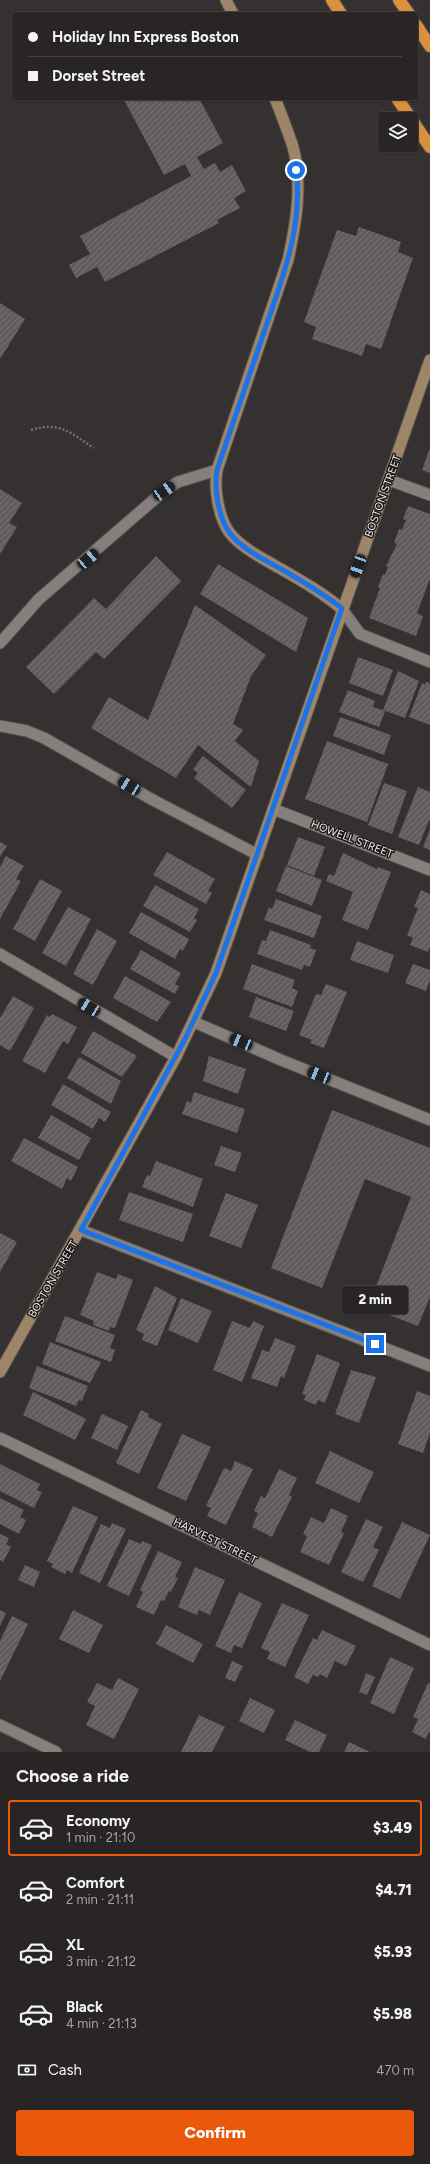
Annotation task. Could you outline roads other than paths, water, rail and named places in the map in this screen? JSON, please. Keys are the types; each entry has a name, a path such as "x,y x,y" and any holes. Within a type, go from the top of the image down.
{"highway":[{"path":"332,0 340,12"},
{"path":"399,0 408,12"},
{"path":"418,28 430,46"},
{"path":"398,100 430,147"}],"main road":[{"path":"226,0 232,12"},
{"path":"276,100 293,148 297,175 293,237 288,260 217,470 216,487 219,504 228,531 235,538 251,551 322,593 342,608"},
{"name":"BOSTON STREET","path":"0,1372 81,1230 176,1057 194,1022 216,973 342,608 389,480 430,360"}],"street":[{"path":"0,643 18,620 39,599 164,491 178,482 217,470"},
{"path":"389,480 430,495"},
{"path":"342,608 360,634 430,662"},
{"path":"0,726 27,731 44,738 154,800 258,855"},
{"name":"HOWELL STREET","path":"273,809 430,870"},
{"path":"0,954 176,1057"},
{"path":"194,1022 274,1057 430,1120"},
{"path":"81,1230 430,1366"},
{"name":"HARVEST STREET","path":"0,1438 430,1644"},
{"path":"0,1725 56,1752"}]}
